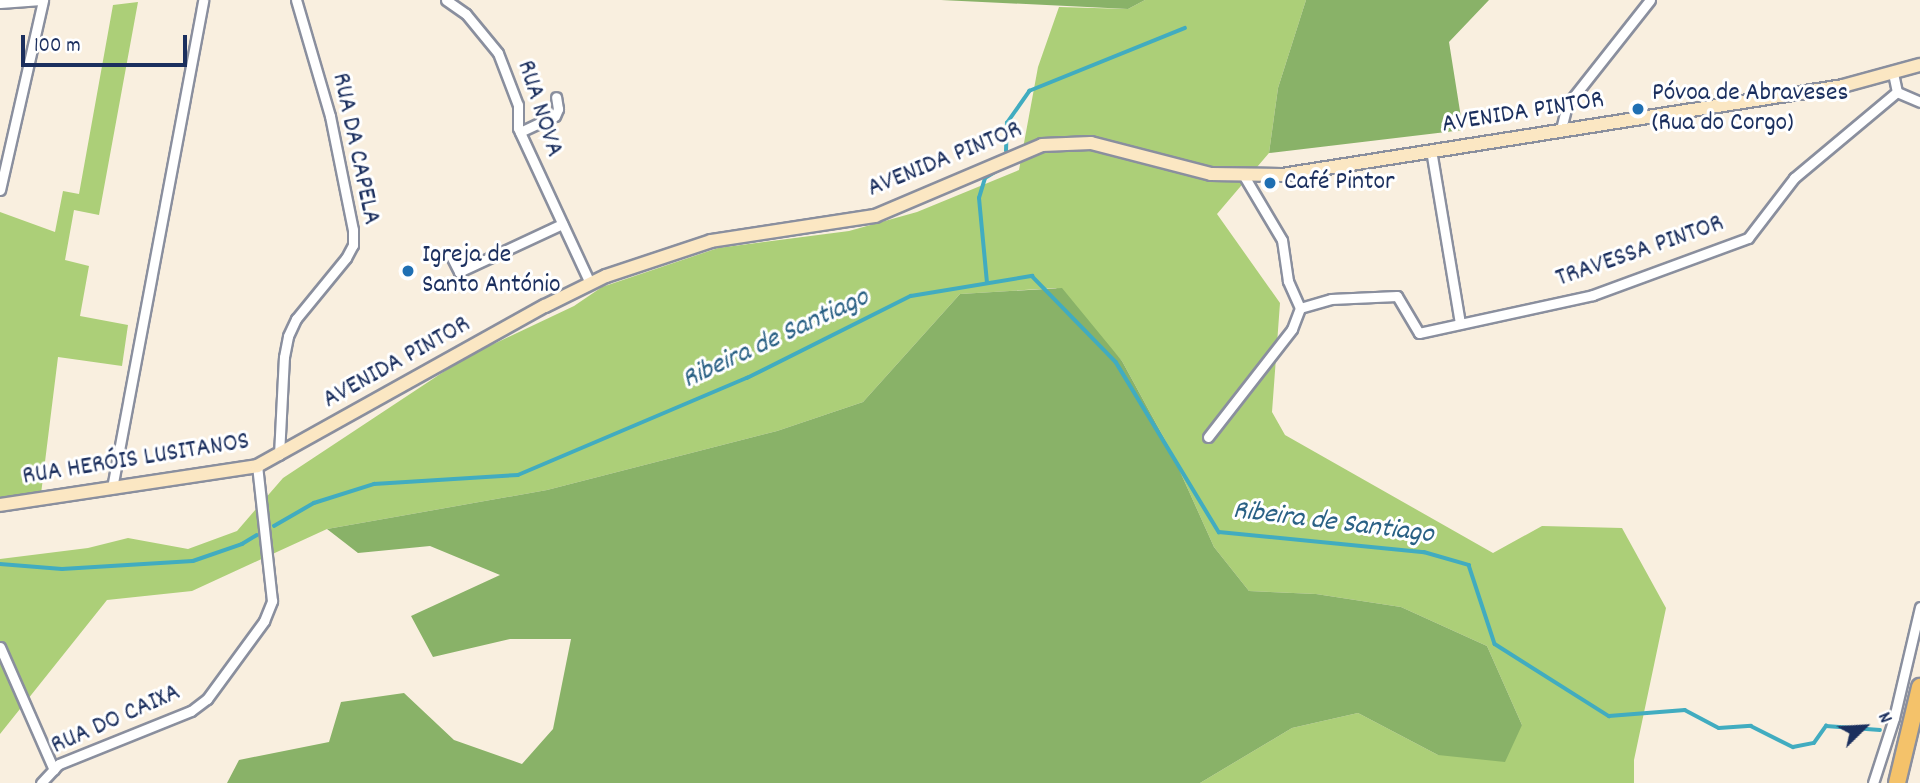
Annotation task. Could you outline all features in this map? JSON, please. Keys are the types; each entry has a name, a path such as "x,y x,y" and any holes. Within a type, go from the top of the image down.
{"highway":[{"path":"1897,783 1920,687"}],"street":[{"path":"0,3 42,0 0,190"},
{"path":"111,488 203,0"},
{"name":"RUA DA CAPELA","path":"279,455 284,357 288,336 296,319 346,258 353,245 354,230 330,116 296,0"},
{"name":"RUA NOVA","path":"446,0 460,4 498,53 518,105 520,132 590,283"},
{"path":"1561,129 1567,105 1650,0"},
{"name":"AVENIDA PINTOR","path":"279,455 590,283 711,241 875,216 1042,145 1091,143 1138,153 1195,172 1244,176 1282,175 1843,86 1920,65"},
{"path":"1893,73 1897,92 1920,102"},
{"name":"TRAVESSA PINTOR","path":"1300,308 1331,299 1397,296 1419,332 1593,295 1748,237 1794,178 1897,92"},
{"path":"520,132 555,116 558,109 556,97"},
{"path":"1430,150 1460,324"},
{"path":"1208,437 1292,329 1300,308 1288,281 1282,240 1244,176"},
{"path":"451,256 459,272 562,224"},
{"name":"RUA HERÓIS LUSITANOS","path":"0,505 257,466 279,455"},
{"name":"RUA DO CAIXA","path":"41,783 59,764 191,711 207,699 264,621 272,601 257,466"},
{"path":"1873,783 1894,718 1920,607"},
{"path":"0,647 54,769"}],"green space":[{"path":"941,0 1145,0 1128,9"},
{"path":"1145,0 1306,0 1278,88 1269,153 1217,214 1280,303 1272,412 1285,435 1493,553 1542,526 1622,528 1666,608 1634,760 1634,783 1200,783 1292,728 1358,713 1438,755 1522,725 1487,646 1401,607 1316,594 1249,591 1214,547 1169,447 1122,361 1056,288 960,294 863,402 777,431 547,490 327,529 192,591 107,600 0,734 0,559 88,548 128,538 188,549 237,531 283,478 466,357 574,306 602,287 718,248 849,231 917,212 1019,170 1038,67 1059,7 1128,9"},
{"path":"1306,0 1489,0 1449,42 1463,130 1269,153 1278,88"},
{"path":"138,2 99,215 74,210 65,260 89,266 80,316 128,325 122,366 58,357 41,494 0,500 0,212 55,232 63,191 79,194 113,5"},
{"path":"1062,288 1122,361 1169,447 1214,547 1249,591 1316,594 1401,607 1487,646 1522,725 1505,762 1438,755 1358,713 1292,728 1200,783 227,783 239,760 329,742 341,702 404,693 454,740 522,764 553,729 571,639 510,639 433,657 411,616 500,575 430,546 358,553 327,529 547,490 777,431 863,402 960,294"}],"waterway":[{"path":"1006,151 1007,123 1029,91 1185,28"},
{"path":"987,283 979,198 985,178 1000,169"},
{"name":"Ribeira de Santiago","path":"274,526 314,503 374,484 518,475 747,378 911,296 1032,276 1116,362 1219,532 1424,552 1469,565 1495,644 1609,716 1685,710 1719,728 1751,726 1793,747 1814,743 1826,726 1880,730"},
{"name":"Ribeira de Santiago","path":"0,564 62,569 193,561 242,544 257,535"}],"place":[{"name":"Póvoa de Abraveses (Rua do Corgo)","path":"1638,109"},
{"name":"Café Pintor","path":"1270,183"},
{"name":"Igreja de Santo António","path":"408,271"}]}
